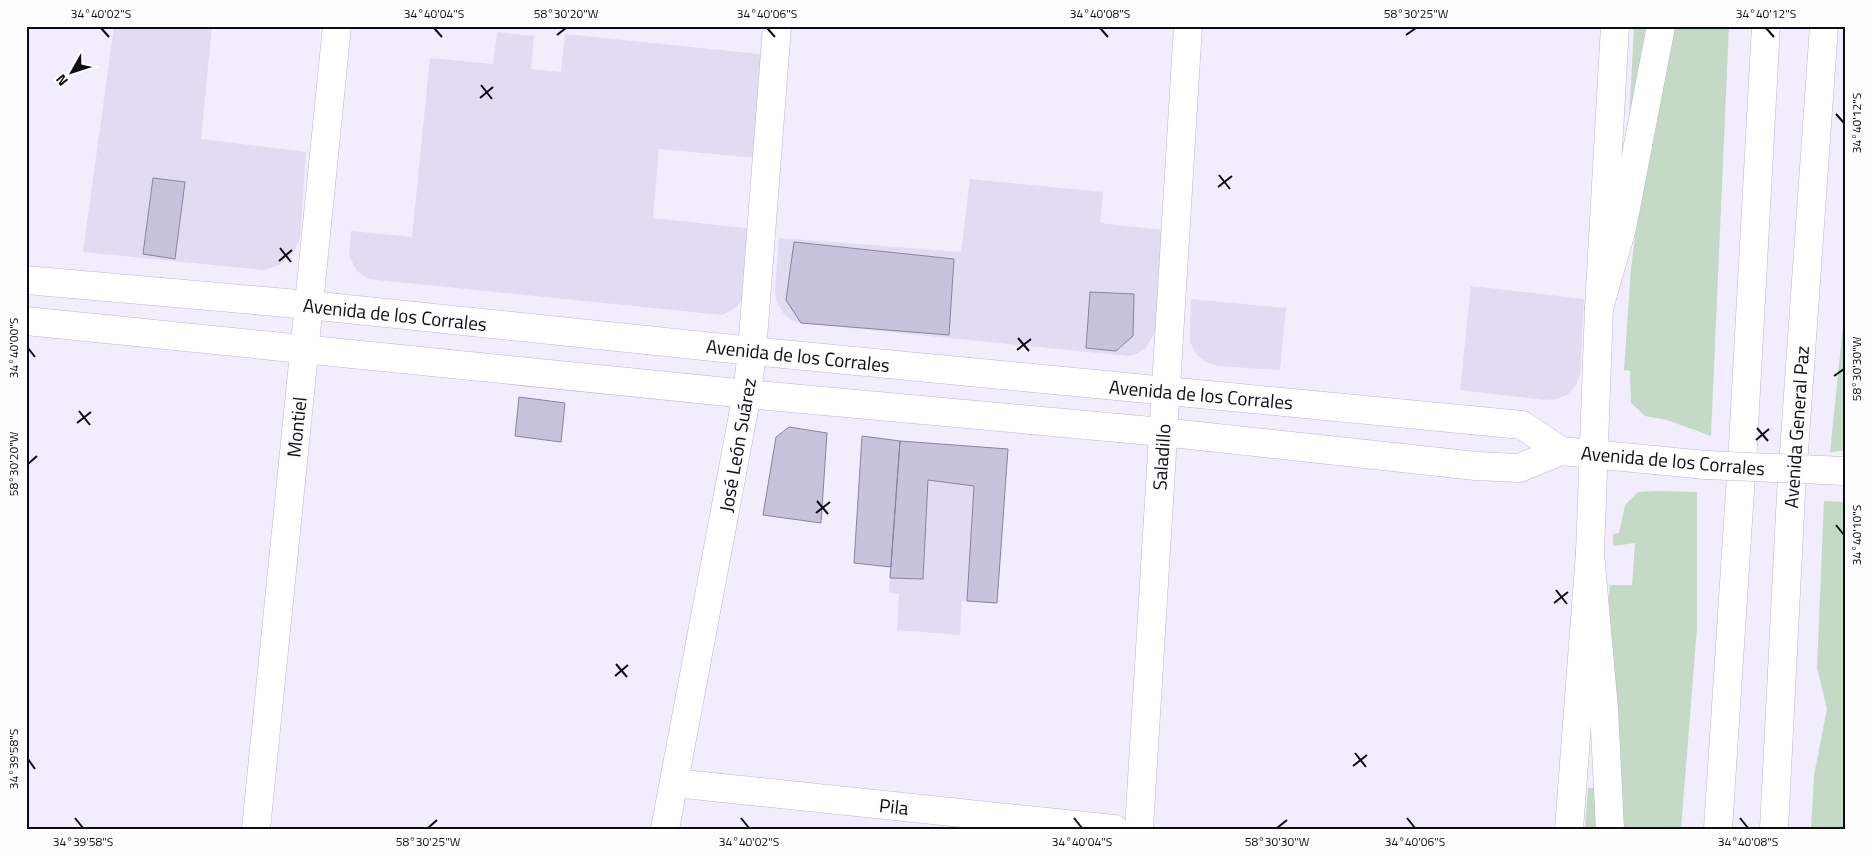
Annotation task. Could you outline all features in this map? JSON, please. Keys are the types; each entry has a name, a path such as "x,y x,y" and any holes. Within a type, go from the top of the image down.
{"main road":[{"name":"Montiel","path":"256,829 337,26"},
{"name":"José León Suárez","path":"665,829 747,394 777,26"},
{"name":"Saladillo","path":"1139,829 1188,26"},
{"path":"1569,829 1590,553 1599,308 1615,26"},
{"path":"1599,308 1622,228 1661,26"},
{"path":"1718,829 1743,445 1766,26"},
{"name":"Avenida General Paz","path":"1774,829 1791,494 1824,26"},
{"name":"Avenida de los Corrales","path":"26,280 309,305 752,351 1522,425 1561,451"},
{"name":"Avenida de los Corrales","path":"26,321 747,394 1162,432 1476,466 1519,468 1561,451 1706,465 1845,471"},
{"path":"1590,553 1604,709 1610,829"},
{"name":"Pila","path":"674,783 1114,829"}],"shaded area":[{"path":"114,26 212,26 201,139 306,152 300,238 292,254 280,265 264,270 83,252"},
{"path":"497,32 534,36 531,69 561,72 565,34 768,55 757,158 659,149 653,218 753,229 746,293 737,307 722,315 368,279 357,271 349,256 351,231 412,237 430,58 493,64"},
{"path":"970,179 1103,192 1100,223 1162,230 1155,332 1146,348 1128,356 801,323 793,321 783,313 776,300 775,291 779,238 961,252"},
{"path":"1471,286 1584,299 1580,374 1576,385 1568,394 1557,399 1544,400 1460,390"},
{"path":"1191,299 1286,308 1280,370 1216,366 1203,360 1196,354 1190,342"},
{"path":"900,441 1008,449 997,603 962,601 960,635 897,630 899,594 889,593"}],"green space":[{"path":"1634,26 1649,26 1628,141"},
{"path":"1672,26 1729,26 1711,436 1667,420 1645,416 1631,403 1630,371 1624,370 1631,268 1639,207"},
{"path":"1845,306 1845,449 1830,452"},
{"path":"1638,492 1697,492 1697,628 1681,829 1621,829 1608,603 1610,585 1632,585 1635,543 1613,546 1613,534 1619,533 1625,505"},
{"path":"1824,501 1845,502 1845,829 1811,829 1814,775 1827,709 1817,668"},
{"path":"1588,788 1594,788 1598,829 1585,829"}],"building":[{"path":"153,178 185,182 175,259 143,254"},
{"path":"794,242 954,259 949,335 801,323 786,300"},
{"path":"1090,292 1134,294 1133,336 1116,351 1086,348"},
{"path":"519,397 565,403 561,442 515,436"},
{"path":"789,427 827,433 821,523 763,515 776,437"},
{"path":"862,436 900,441 891,567 854,563"},
{"path":"900,441 1008,449 997,603 967,601 974,486 928,480 923,579 890,578"}]}
